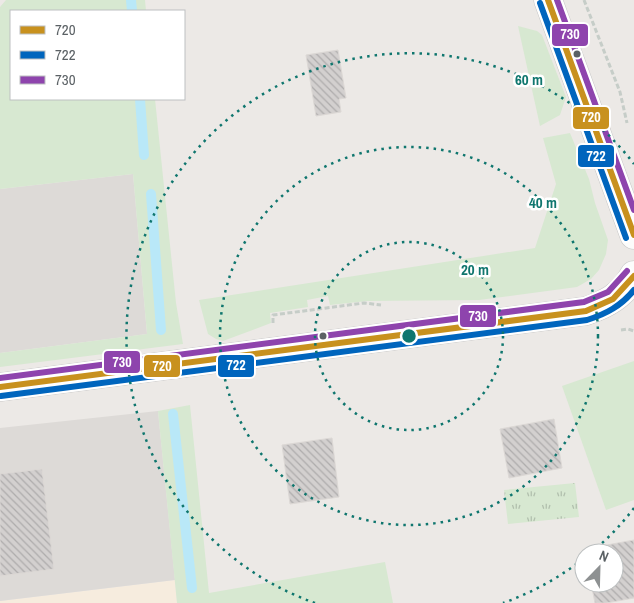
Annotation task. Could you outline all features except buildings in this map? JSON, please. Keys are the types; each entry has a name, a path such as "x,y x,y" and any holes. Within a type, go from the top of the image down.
{"street":[{"path":"548,0 634,235"},
{"path":"0,386 586,311 604,305 620,295 634,276"}],"path":[{"path":"584,0 620,92 628,125"},
{"path":"275,351 273,316 364,304 387,305"}],"shaded area":[{"path":"133,174 147,334 0,353 0,189"},
{"path":"158,411 175,580 0,601 0,428"},
{"path":"175,580 177,603 0,603 0,601"}],"green space":[{"path":"6,0 145,0 146,10 10,10 10,100 155,100 176,303 183,344 0,367 0,353 147,334 133,174 0,189 0,7"},
{"path":"518,26 537,31 542,35 566,97 560,115 540,126"},
{"path":"570,133 589,179 608,240 606,254 599,270 591,279 577,287 479,300 367,301 330,305 328,296 307,300 308,307 270,313 271,323 223,341 208,334 199,300 535,248 556,184 543,138"},
{"path":"634,361 634,500 606,510 562,386"},
{"path":"190,405 209,593 385,562 393,603 177,603 158,411"},
{"path":"575,483 579,517 508,524 504,490"}],"waterway":[{"path":"131,0 132,10"},
{"path":"140,100 144,155"},
{"path":"151,194 161,330"},
{"path":"173,414 192,588"}],"transit line":[{"name":"720","path":"548,0 634,235"},
{"name":"730","path":"557,0 634,210"},
{"name":"722","path":"540,3 626,238"},
{"name":"730","path":"0,378 584,302 608,292 627,271"},
{"name":"720","path":"0,387 586,311 613,299 634,276"},
{"name":"722","path":"1,396 587,320 613,309 634,290"}]}
